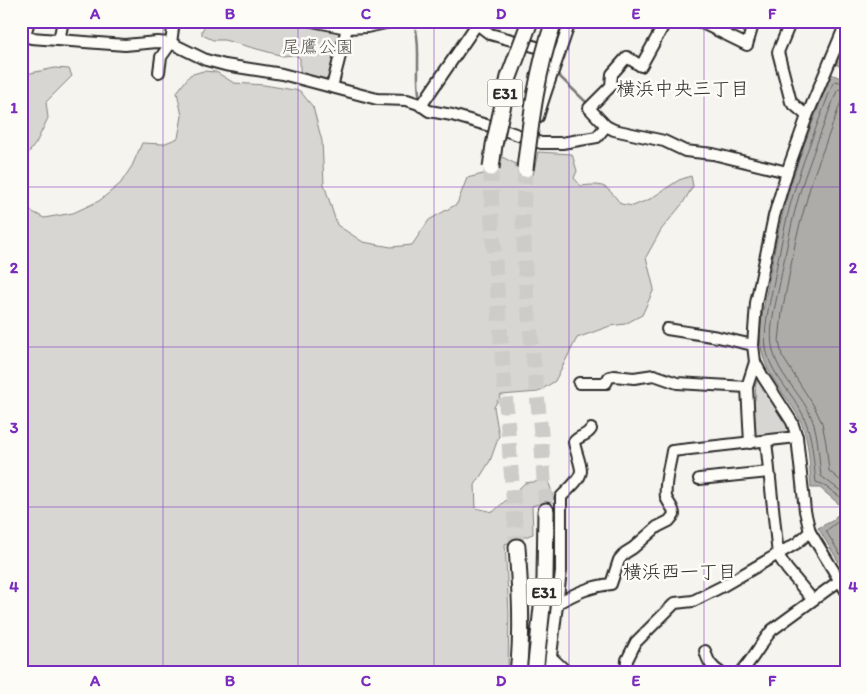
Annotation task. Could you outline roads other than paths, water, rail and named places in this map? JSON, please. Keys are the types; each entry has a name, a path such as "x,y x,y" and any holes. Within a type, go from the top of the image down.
{"highway":[{"path":"509,77 525,21"},
{"name":"E31","path":"491,168 494,145 509,77 530,21"},
{"name":"E31","path":"525,169 540,69 554,21"},
{"path":"530,133 547,65 564,21"},
{"name":"E31","path":"540,666 545,580 546,511"},
{"name":"E31","path":"517,547 521,600 521,645 518,673"}],"street":[{"path":"30,21 25,35 31,38 125,45 157,42 172,43 206,60 282,74 377,99 407,100 429,111 452,115 489,126 530,133 541,143 562,143 597,137 606,126"},
{"path":"59,40 64,21"},
{"path":"159,72 162,57 172,43 174,21"},
{"path":"312,21 347,28 367,27 395,21"},
{"path":"530,133 570,21"},
{"path":"666,21 641,66 627,57 612,74 611,86 589,108 606,126 614,130 664,140 685,151 713,154 787,172"},
{"path":"698,21 746,45 754,21"},
{"path":"791,21 778,52 791,102 807,116"},
{"path":"421,106 477,23 490,34 560,53"},
{"path":"846,23 807,116 774,216 756,303 753,345 755,362 792,422 797,436 804,511 810,532 846,591"},
{"path":"332,87 347,28"},
{"path":"667,329 753,345"},
{"path":"750,443 747,387 755,362"},
{"path":"579,383 606,383 609,377 614,376 634,378 654,375 677,383 747,387"},
{"path":"540,666 558,603 561,571 560,497 578,478 581,470 575,453 574,442 576,439 587,434 590,429"},
{"path":"558,603 594,586 611,584 619,560 625,553 657,527 669,521 674,515 674,510 667,499 666,490 672,451 797,436"},
{"path":"766,441 778,555 787,570 812,600"},
{"path":"699,479 769,472"},
{"path":"626,673 627,660 636,642 675,602 693,601 778,555 810,532"},
{"path":"740,673 772,630 839,581"},
{"path":"705,650 712,668 720,673"},
{"path":"540,666 549,673"},
{"path":"540,666 568,673"}],"water":[{"path":"846,41 846,69 835,64"},
{"path":"831,74 846,80 846,506 840,505 820,488 811,488 808,450 804,431 797,414 764,361 760,336 763,310 786,201"},
{"path":"846,513 846,574 818,528 834,520 836,516"}],"waterway":[{"path":"416,30 420,100"},
{"path":"556,73 588,104"}],"tunnel":[{"path":"491,168 492,223 517,547"},
{"path":"525,169 523,220 526,288 541,433 546,511"}],"district":[{"name":"横浜中央三丁目","path":"683,88"},
{"name":"横浜西一丁目","path":"680,571"}],"park label":[{"name":"尾鷹公園","path":"318,47"}]}
